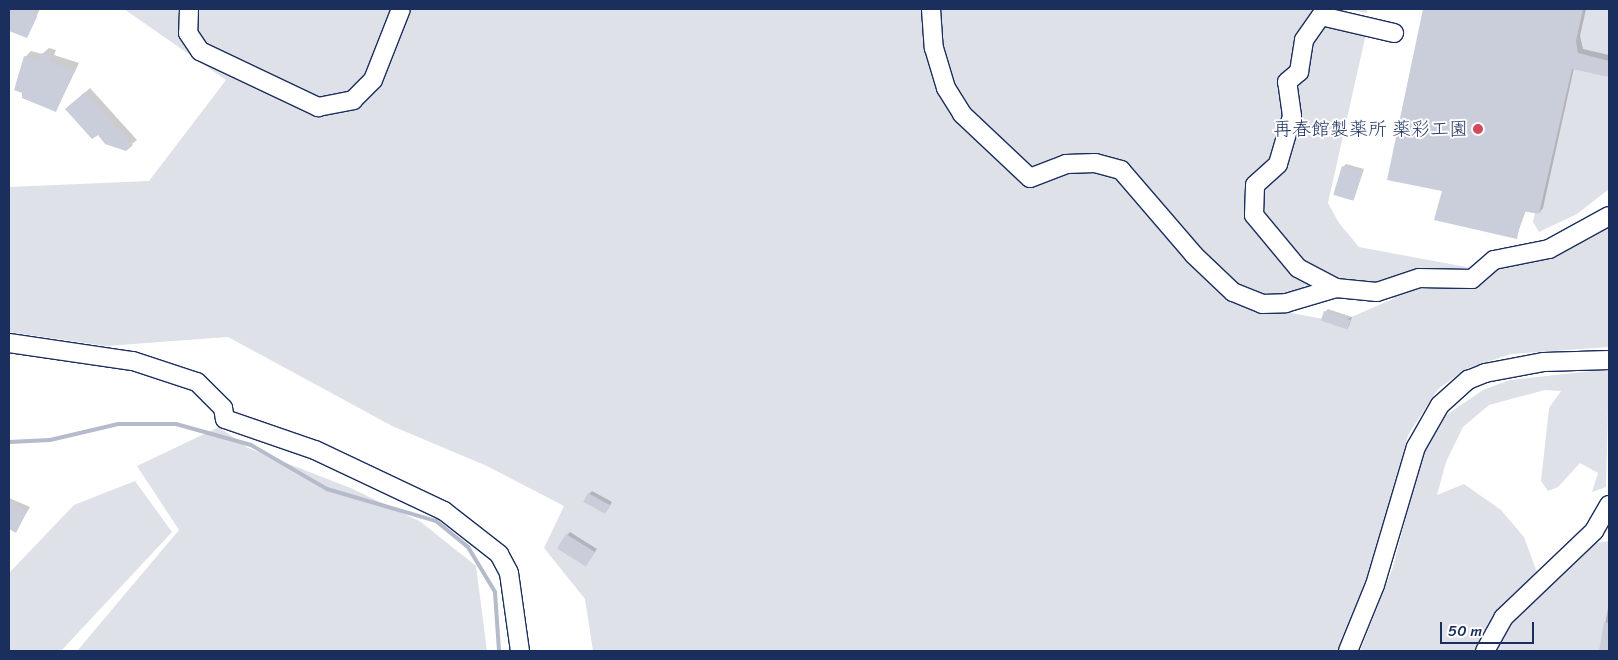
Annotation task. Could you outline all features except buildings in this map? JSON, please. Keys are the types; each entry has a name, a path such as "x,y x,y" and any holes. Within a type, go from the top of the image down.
{"street":[{"path":"189,9 188,33 200,51 318,107 353,100 373,80 401,9"},
{"path":"931,9 934,48 946,88 962,114 1030,178 1066,164 1095,163 1121,170 1194,255 1233,292 1262,304 1286,302 1336,288 1377,292 1419,278 1472,279 1494,260 1549,249 1609,216"},
{"path":"1336,288 1298,268 1254,215 1255,185 1278,164 1292,116 1287,82 1299,72 1304,40 1321,16 1394,32"},
{"path":"9,343 134,361 197,382 223,408 225,419 315,450 444,511 499,554 509,573 520,651"},
{"path":"1348,651 1375,585 1416,447 1440,405 1468,380 1485,373 1544,362 1609,360"},
{"path":"1485,651 1502,618 1594,531 1609,506"}],"shaded area":[{"path":"124,9 1346,9 1341,27 1366,34 1328,203 1339,223 1359,247 1477,269 1609,223 1609,347 1511,354 1466,369 1438,389 1408,435 1383,538 1338,651 593,651 585,599 544,548 564,506 487,466 392,426 228,337 106,346 9,332 9,187 149,181 226,80","holes":["1304,285 1344,296 1395,298 1340,322 1291,313 1305,303"]},
{"path":"1346,9 1367,9 1367,13"},
{"path":"1577,9 1609,9 1609,189 1577,214 1539,232 1533,222"},
{"path":"1609,369 1606,487 1592,492 1598,473 1580,463 1558,487 1548,491 1541,481 1549,408 1561,391 1545,390 1489,405 1463,427 1446,462 1437,495 1464,484 1501,510 1524,537 1538,575 1478,651 1360,651 1393,567 1421,458 1429,437 1445,416 1483,390 1510,380"},
{"path":"219,427 248,448 353,489 421,522 476,566 487,651 77,651 179,530 137,466"},
{"path":"135,481 172,532 61,651 9,651 9,573 74,505"},
{"path":"1609,541 1609,651 1492,651 1506,624 1595,543"}],"waterway":[{"path":"9,442 50,440 118,424 176,424 251,445 327,489 436,521 468,547 495,592 499,651"}],"place":[{"name":"再春館製薬所 薬彩工園","path":"1478,129"}]}
